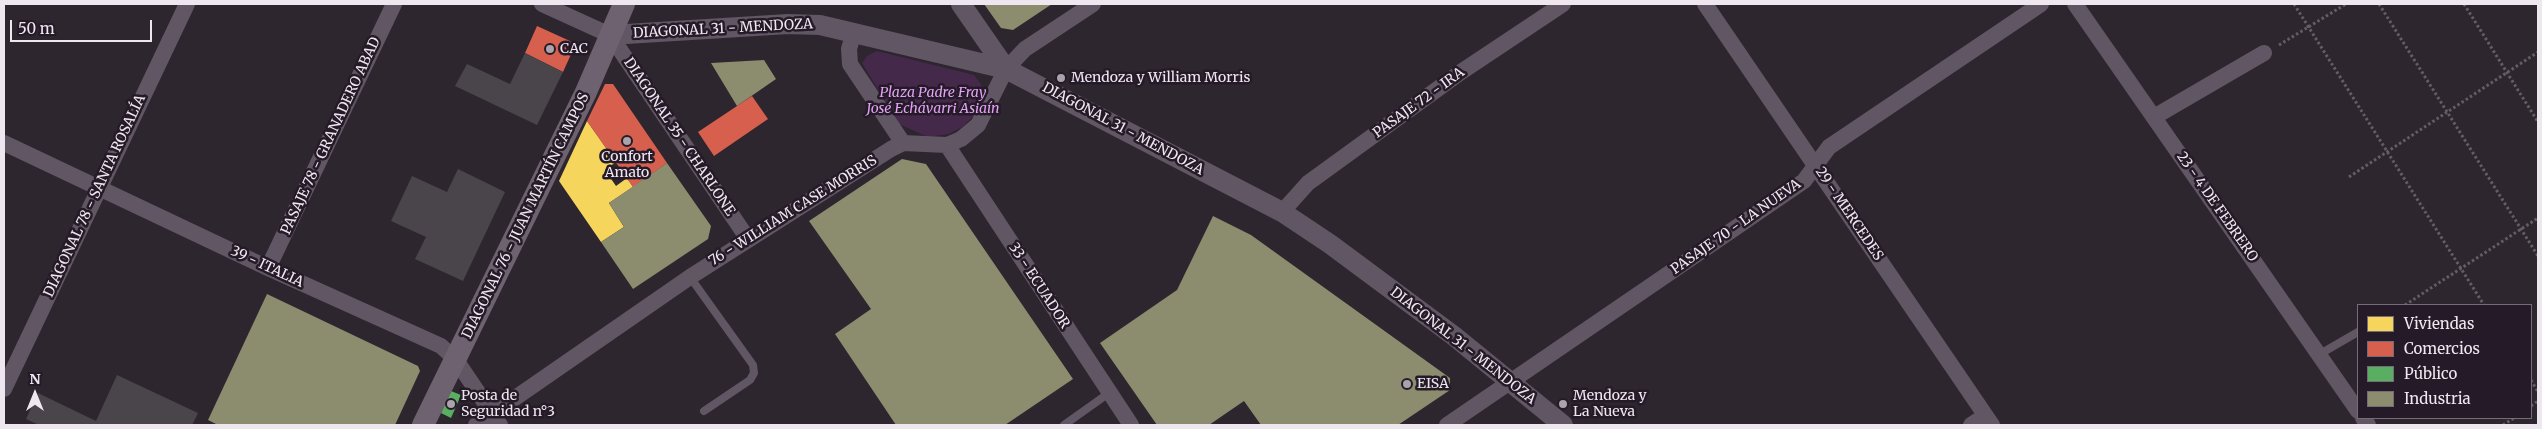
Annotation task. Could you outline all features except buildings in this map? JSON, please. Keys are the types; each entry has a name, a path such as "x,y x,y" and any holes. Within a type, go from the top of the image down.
{"main road":[{"name":"DIAGONAL 76 - JUAN MARTÍN CAMPOS","path":"424,425 586,92 624,4"}],"street":[{"name":"DIAGONAL 78 - SANTA ROSALÍA","path":"4,389 187,4"},
{"name":"PASAJE 78 - GRANADERO ABAD","path":"268,268 394,4"},
{"path":"542,4 610,35"},
{"path":"961,4 1006,69"},
{"path":"854,32 849,49 850,64 903,144 947,145 961,139 978,125 1006,69 1026,49 1093,4"},
{"name":"PASAJE 72 - IRA","path":"1282,212 1308,183 1461,72 1564,4"},
{"name":"29 - MERCEDES","path":"1705,4 1988,421"},
{"name":"PASAJE 70 - LA NUEVA","path":"1447,425 1804,180 1829,147 2041,4"},
{"name":"23 - 4 DE FEBRERO","path":"2075,4 2357,410"},
{"name":"DIAGONAL 31 - MENDOZA","path":"610,35 802,23 854,32 1006,69 1282,212 1330,244 1512,382 1563,425"},
{"name":"DIAGONAL 35 - CHARLONE","path":"610,35 748,240"},
{"path":"2154,117 2264,53"},
{"name":"39 - ITALIA","path":"4,143 268,268 441,346 456,360 496,420"},
{"name":"76 - WILLIAM CASE MORRIS","path":"476,425 496,420 690,276 903,144"},
{"name":"33 - ECUADOR","path":"947,145 1131,425"},
{"path":"1971,425 1988,421"}],"lane":[{"path":"690,276 753,365 754,374 750,380 704,411"},
{"path":"2320,354 2357,333"},
{"path":"1064,425 1109,393"}],"path":[{"path":"2294,4 2483,304"},
{"path":"2264,53 2309,28 2346,4"},
{"path":"2379,4 2538,256"},
{"path":"2464,4 2538,122"},
{"path":"2349,177 2538,52"},
{"path":"2406,304 2538,218"}],"green space":[{"name":"Plaza Padre Fray José Echávarri Asiaín","path":"877,51 974,75 981,84 983,97 976,114 962,127 948,134 928,137 899,124 862,63 867,56"}],"place":[{"name":"CAC","path":"550,49"},
{"name":"Mendoza y William Morris","path":"1061,78"},
{"name":"Confort Amato","path":"627,141"},
{"name":"EISA","path":"1407,384"},
{"name":"Posta de Seguridad n°3","path":"451,404"},
{"name":"Mendoza y La Nueva","path":"1563,404"}]}
